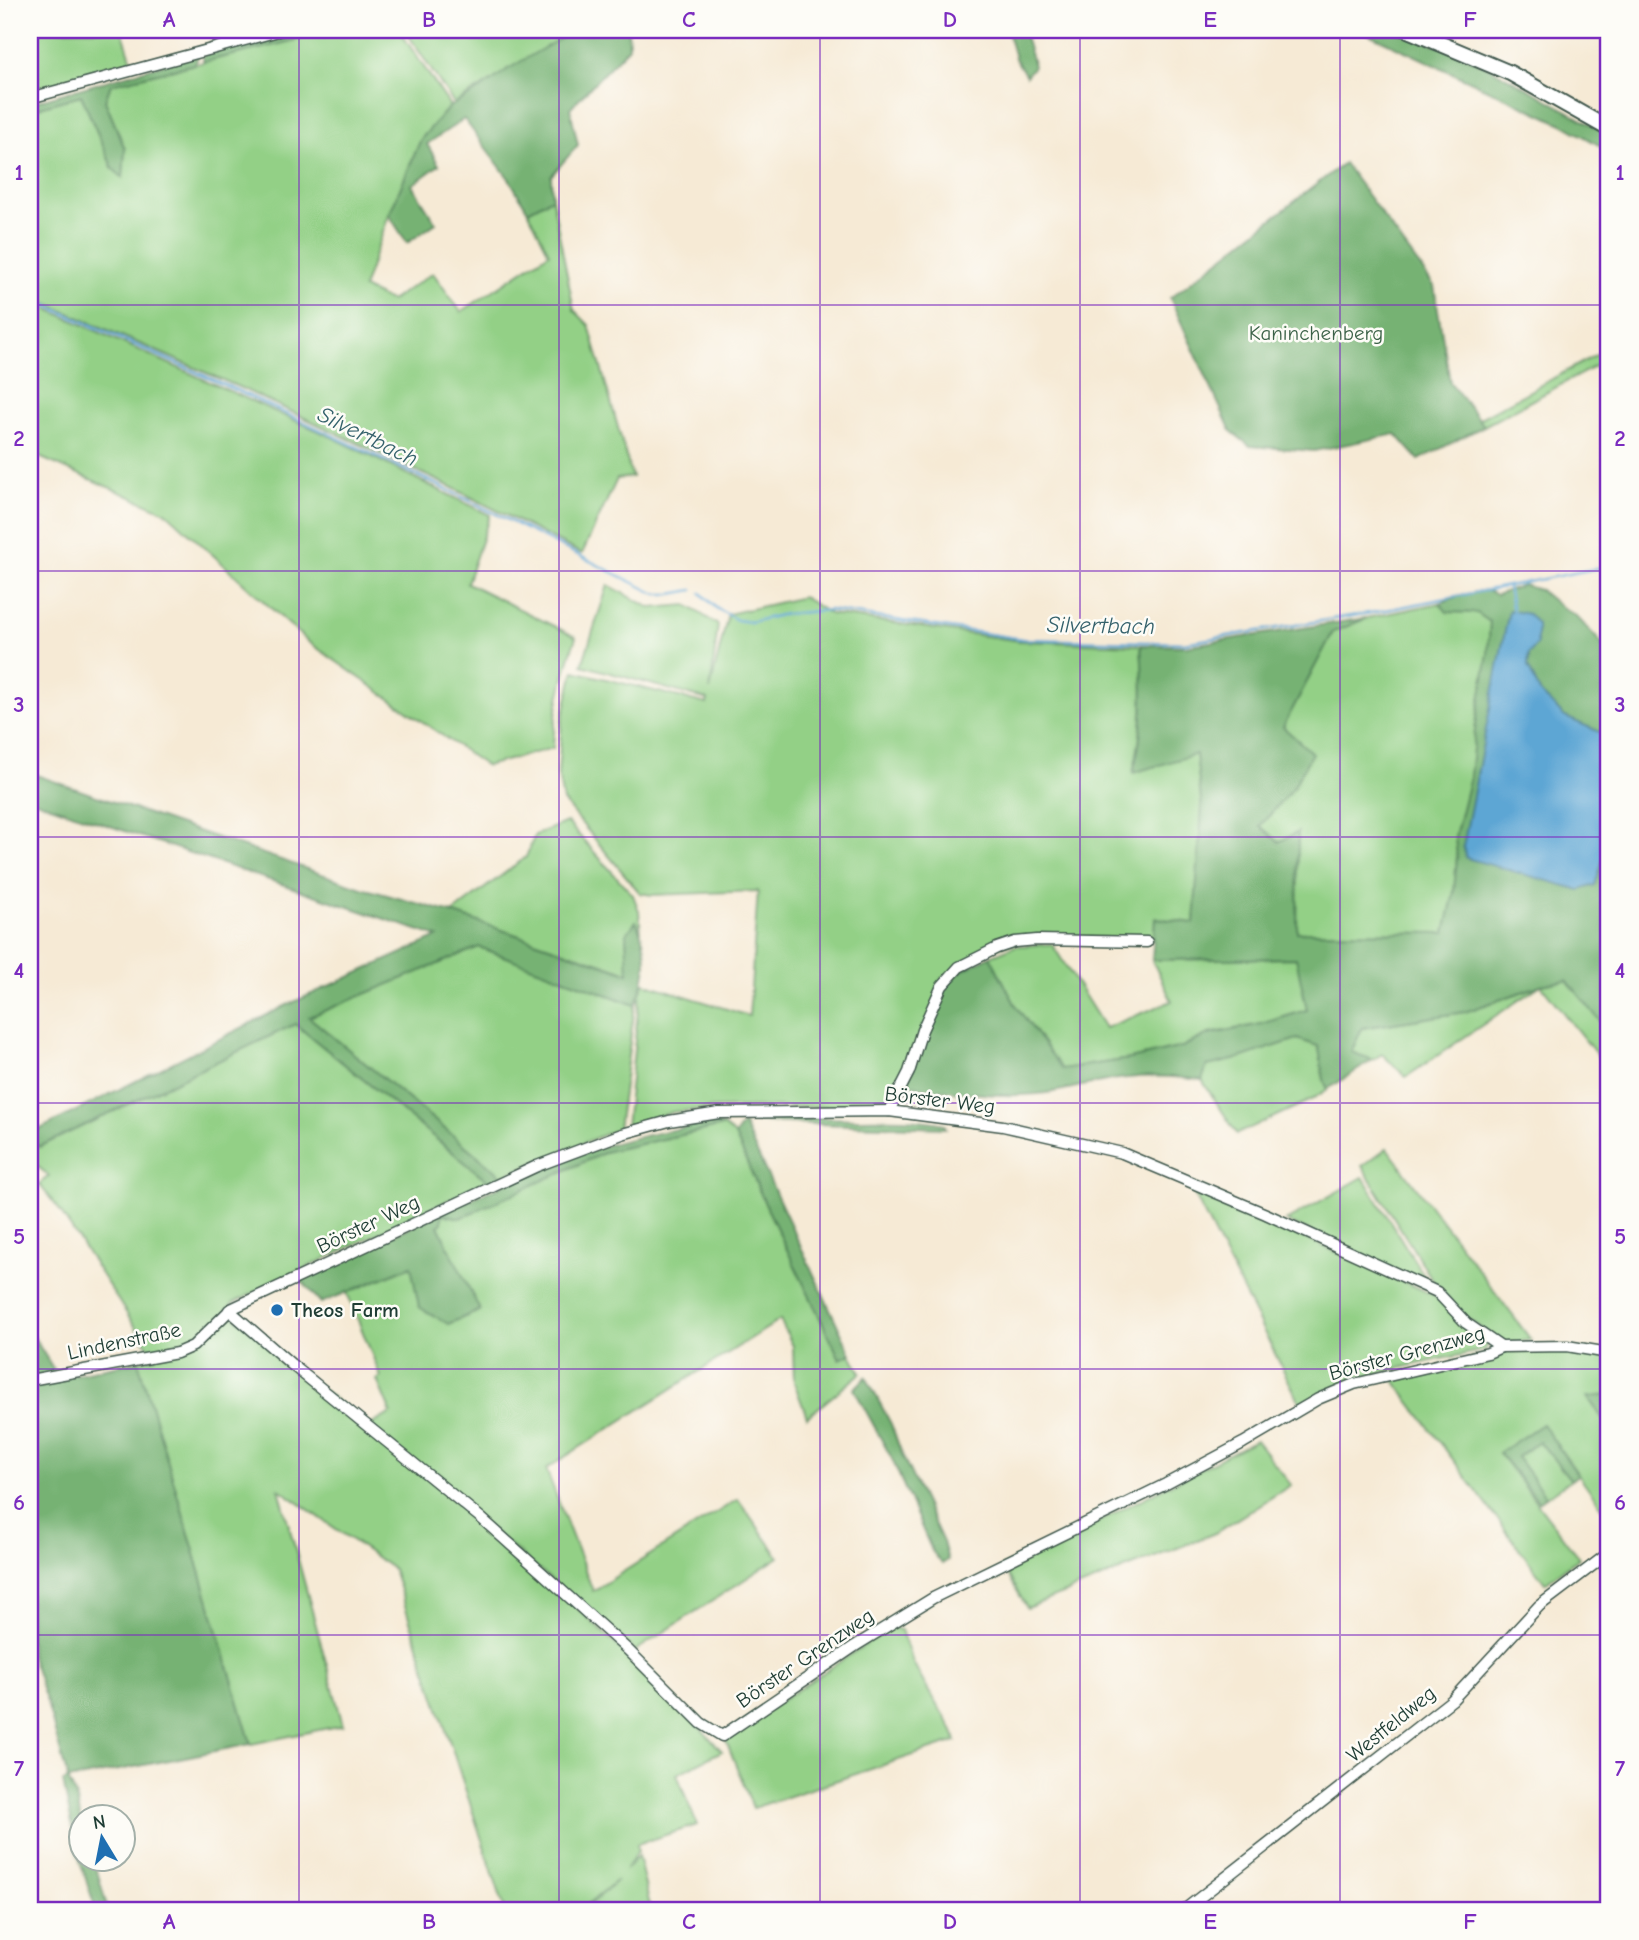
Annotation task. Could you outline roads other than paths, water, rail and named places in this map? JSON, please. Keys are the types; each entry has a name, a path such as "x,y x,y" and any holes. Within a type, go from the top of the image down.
{"main road":[{"path":"1408,30 1510,73 1609,129"}],"street":[{"path":"30,98 282,30"},
{"path":"889,1111 909,1072 922,1030 943,986 959,967 1015,942 1147,942"},
{"name":"Börster Weg","path":"251,1299 537,1166 622,1134 669,1121 719,1113 889,1111 1003,1126 1122,1153 1266,1214 1437,1292 1466,1323 1501,1347"},
{"name":"Lindenstraße","path":"30,1380 177,1353 193,1346 229,1310 251,1299"},
{"name":"Börster Grenzweg","path":"229,1310 291,1364 481,1518 628,1650 701,1723 722,1736 855,1646 933,1598 1166,1484 1318,1399 1354,1384 1488,1353 1501,1347"},
{"path":"1501,1347 1567,1346 1609,1353"},
{"name":"Westfeldweg","path":"1184,1910 1452,1700 1539,1606 1609,1553"}],"water":[{"path":"1509,610 1528,614 1537,624 1537,644 1529,654 1528,667 1541,694 1565,717 1609,736 1609,842 1595,885 1580,890 1466,858 1463,847"}],"waterway":[{"name":"Silvertbach","path":"30,298 236,390 444,488 656,594 693,590"},
{"name":"Silvertbach","path":"701,593 716,608 737,620 751,622 785,614 829,610 1022,639 1184,643 1376,612 1609,566"},
{"name":"Silvertbach","path":"1508,587 1513,611"}],"place":[{"name":"Theos Farm","path":"277,1310"}],"park label":[{"name":"Kaninchenberg","path":"1316,333"}]}
